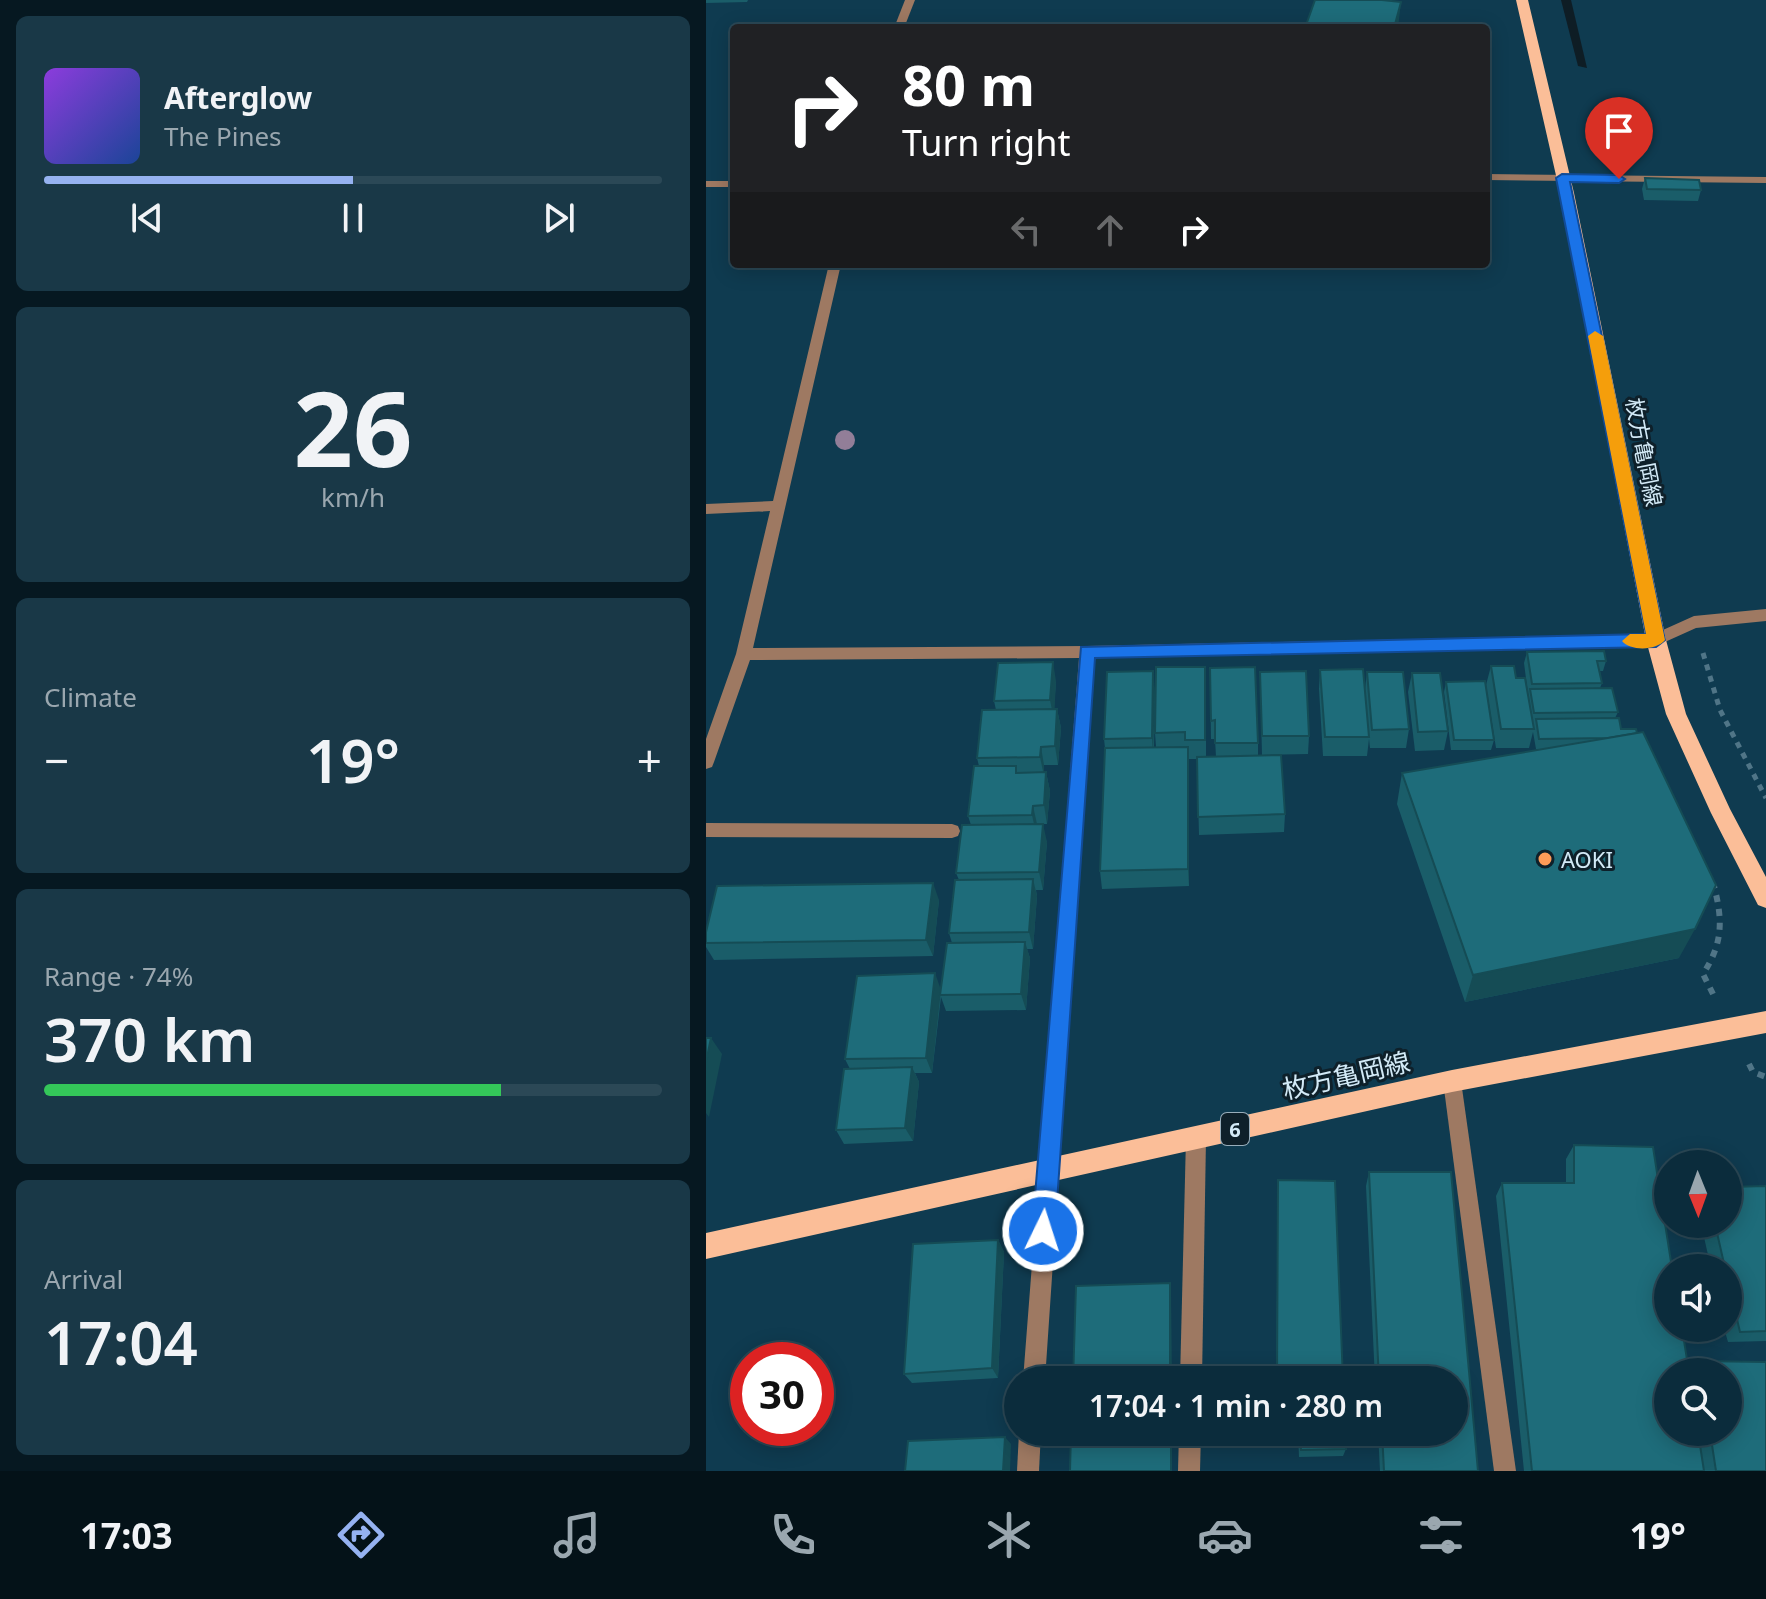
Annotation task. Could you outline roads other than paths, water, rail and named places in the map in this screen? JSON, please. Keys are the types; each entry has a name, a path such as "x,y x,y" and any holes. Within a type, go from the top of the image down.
{"main road":[{"name":"枚方亀岡線","path":"1522,0 1562,178 1656,640 1685,735 1738,848 1766,898"},
{"name":"枚方亀岡線","path":"706,1246 1452,1081 1766,1022"}],"street":[{"path":"901,24 910,0"},
{"path":"1490,177 1766,180"},
{"path":"706,184 730,184"},
{"path":"706,762 744,654 834,268"},
{"path":"706,509 777,506"},
{"path":"744,654 1087,652 1656,640 1694,622 1766,615"},
{"path":"1035,1366 1087,652"},
{"path":"706,830 952,831"},
{"path":"1452,1081 1505,1471"},
{"path":"1191,1366 1196,1138"},
{"path":"1028,1471 1029,1446"},
{"path":"1189,1471 1190,1446"}],"waterway":[{"path":"1566,0 1583,66"}],"place":[{"name":"AOKI","path":"1545,859"}]}
